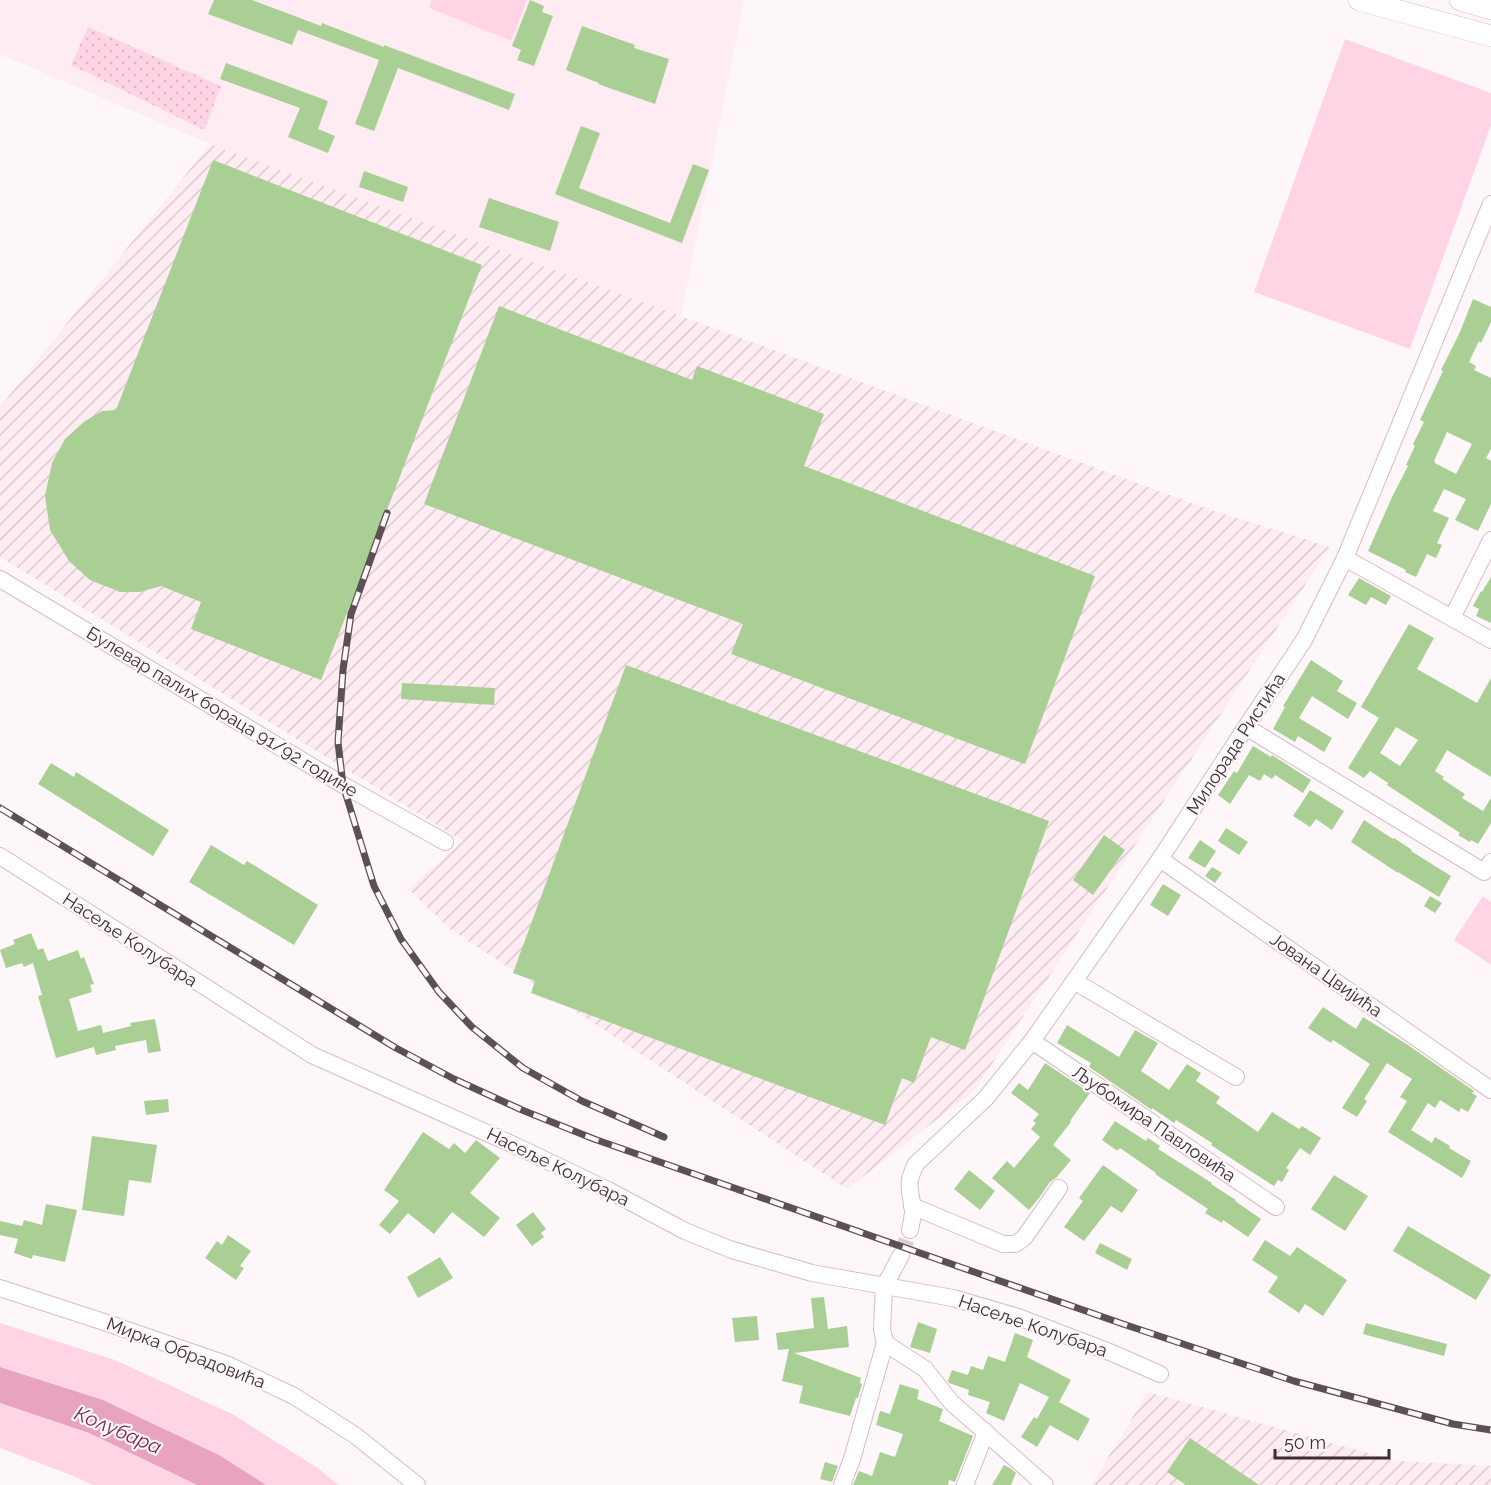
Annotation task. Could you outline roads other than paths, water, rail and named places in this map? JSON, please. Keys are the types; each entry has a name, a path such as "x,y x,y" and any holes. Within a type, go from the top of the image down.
{"main road":[{"path":"1359,0 1491,36"},
{"path":"1460,0 1491,9"}],"street":[{"name":"Милорада Ристића","path":"910,1230 913,1213 909,1182 916,1164 986,1098 1032,1041 1160,859 1304,640 1345,558 1491,204"},
{"path":"1452,618 1491,540"},
{"path":"1345,558 1491,640"},
{"name":"Булевар палих бораца 91/92 године","path":"0,579 343,785 445,842"},
{"path":"1246,727 1488,867"},
{"name":"Насеље Колубара","path":"0,856 312,1055 516,1146 608,1190 685,1231 732,1250 812,1273 953,1298 1018,1317 1160,1374"},
{"name":"Јована Цвијића","path":"1160,859 1491,1090"},
{"path":"1074,981 1236,1077"},
{"name":"Љубомира Павловића","path":"1032,1041 1276,1207"},
{"path":"912,1206 1003,1244 1015,1244 1024,1238 1059,1188"},
{"path":"842,1485 852,1459 885,1343 882,1329 884,1287 901,1255"},
{"name":"Мирка Обрадовића","path":"0,1288 226,1364 294,1396 357,1436 417,1485"},
{"path":"885,1343 925,1369 951,1402 1045,1485"},
{"path":"965,1485 986,1432"}],"water":[{"name":"Колубара","path":"0,1367 103,1400 219,1455 266,1485 197,1485 89,1433 0,1403"}],"tunnel":[{"path":"901,1255 910,1230"}],"railway":[{"path":"387,513 351,614 343,670 338,742 343,785 374,886 401,939 439,992 472,1027 523,1068 582,1101 664,1137"},
{"path":"0,808 396,1048 454,1079 522,1110 594,1139 1123,1324 1294,1381 1453,1424 1491,1430"}]}
